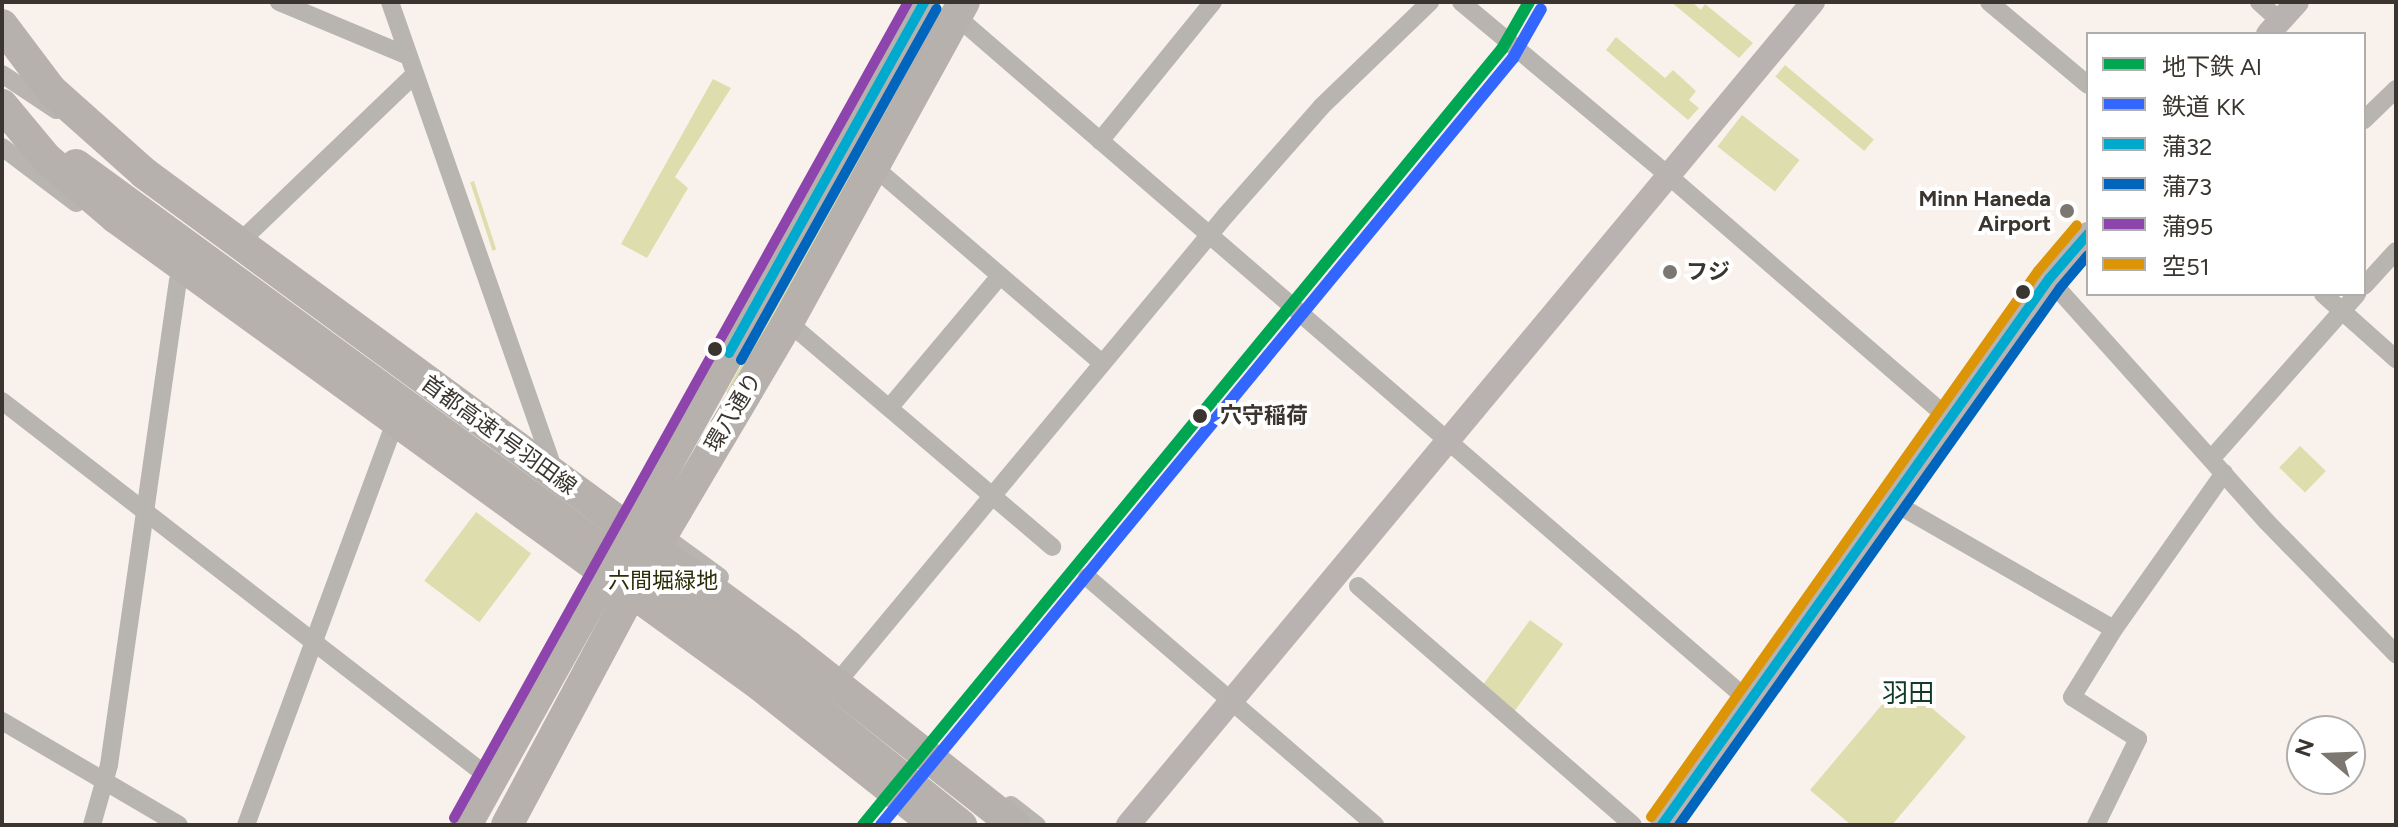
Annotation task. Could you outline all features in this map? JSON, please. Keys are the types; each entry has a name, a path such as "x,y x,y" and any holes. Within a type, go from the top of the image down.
{"highway":[{"name":"環八通り","path":"507,825 639,581 650,526 924,2"},
{"name":"環八通り","path":"466,825 612,562 650,526 788,322 960,9"},
{"name":"首都高速1号羽田線","path":"2,25 51,90 144,173 789,647 1014,825"},
{"path":"2,36 39,92 68,126 203,248"},
{"path":"2,86 35,128 62,154 203,248 612,562 774,665 988,825"},
{"path":"2,105 46,158 115,217 760,685 936,825"},
{"path":"774,665 961,825"}],"street":[{"path":"279,2 408,56"},
{"path":"390,2 550,460"},
{"path":"1100,141 1213,2"},
{"path":"845,673 1210,234 1322,106 1430,2"},
{"path":"1461,2 1670,177 1949,419"},
{"path":"1128,825 1813,2"},
{"path":"1989,2 2086,83"},
{"path":"2259,2 2274,27 2297,2"},
{"path":"960,9 1100,141 1749,701"},
{"path":"2,74 243,239 550,460 650,526 845,673 1037,825"},
{"path":"243,239 415,74"},
{"path":"2366,118 2396,89"},
{"path":"2,147 390,435 612,562"},
{"path":"874,167 1102,363"},
{"path":"1662,825 2049,279 2086,236"},
{"path":"2366,284 2396,251"},
{"path":"890,407 1000,276"},
{"path":"2049,279 2224,473 2396,654"},
{"path":"92,825 107,782 178,280"},
{"path":"2325,296 2396,359"},
{"path":"2212,458 2355,296"},
{"path":"788,322 1052,547"},
{"path":"2,401 311,643 491,779"},
{"path":"246,825 390,435"},
{"path":"2096,825 2138,739 2072,697 2114,629 2224,473"},
{"path":"1891,501 2114,629"},
{"path":"1087,577 1375,825"},
{"path":"639,581 863,774"},
{"path":"1358,586 1633,825"},
{"path":"2,721 179,825"},
{"path":"901,810 919,825"}],"green space":[{"path":"945,2 949,2 731,395 726,392"},
{"path":"1671,2 1692,2 1701,10 1705,4 1753,43 1739,58"},
{"path":"1616,37 1665,78 1673,70 1696,91 1689,100 1699,108 1688,120 1606,50"},
{"path":"1785,65 1874,140 1864,151 1775,76"},
{"path":"713,79 731,88 675,177 688,188 647,258 621,244"},
{"path":"1742,115 1800,160 1775,191 1717,147"},
{"path":"474,181 496,249 492,251 470,182"},
{"path":"2300,446 2326,471 2305,493 2279,468"},
{"path":"476,512 531,554 479,622 424,581"},
{"path":"1530,620 1563,644 1514,711 1481,687"},
{"path":"1901,682 1966,737 1892,825 1851,825 1810,790"}],"metro line":[{"name":"Al","path":"863,825 1502,49 1529,2"}],"rail line":[{"name":"KK","path":"881,825 1513,58 1541,9"}],"transit line":[{"name":"蒲95","path":"454,818 908,2"},
{"name":"蒲32","path":"729,353 924,2"},
{"name":"蒲73","path":"741,360 936,9"},
{"name":"空51","path":"1651,817 2038,271 2077,225"},
{"name":"蒲32","path":"1662,825 2049,279 2086,236"},
{"name":"蒲73","path":"1679,825 2060,288 2086,257"}],"place":[{"name":"Minn Haneda Airport","path":"2067,211"},
{"name":"フジ","path":"1670,272"},
{"name":"穴守稲荷","path":"1200,416"}],"district":[{"name":"羽田","path":"1908,694"}],"park label":[{"name":"六間堀緑地","path":"663,581"}]}
